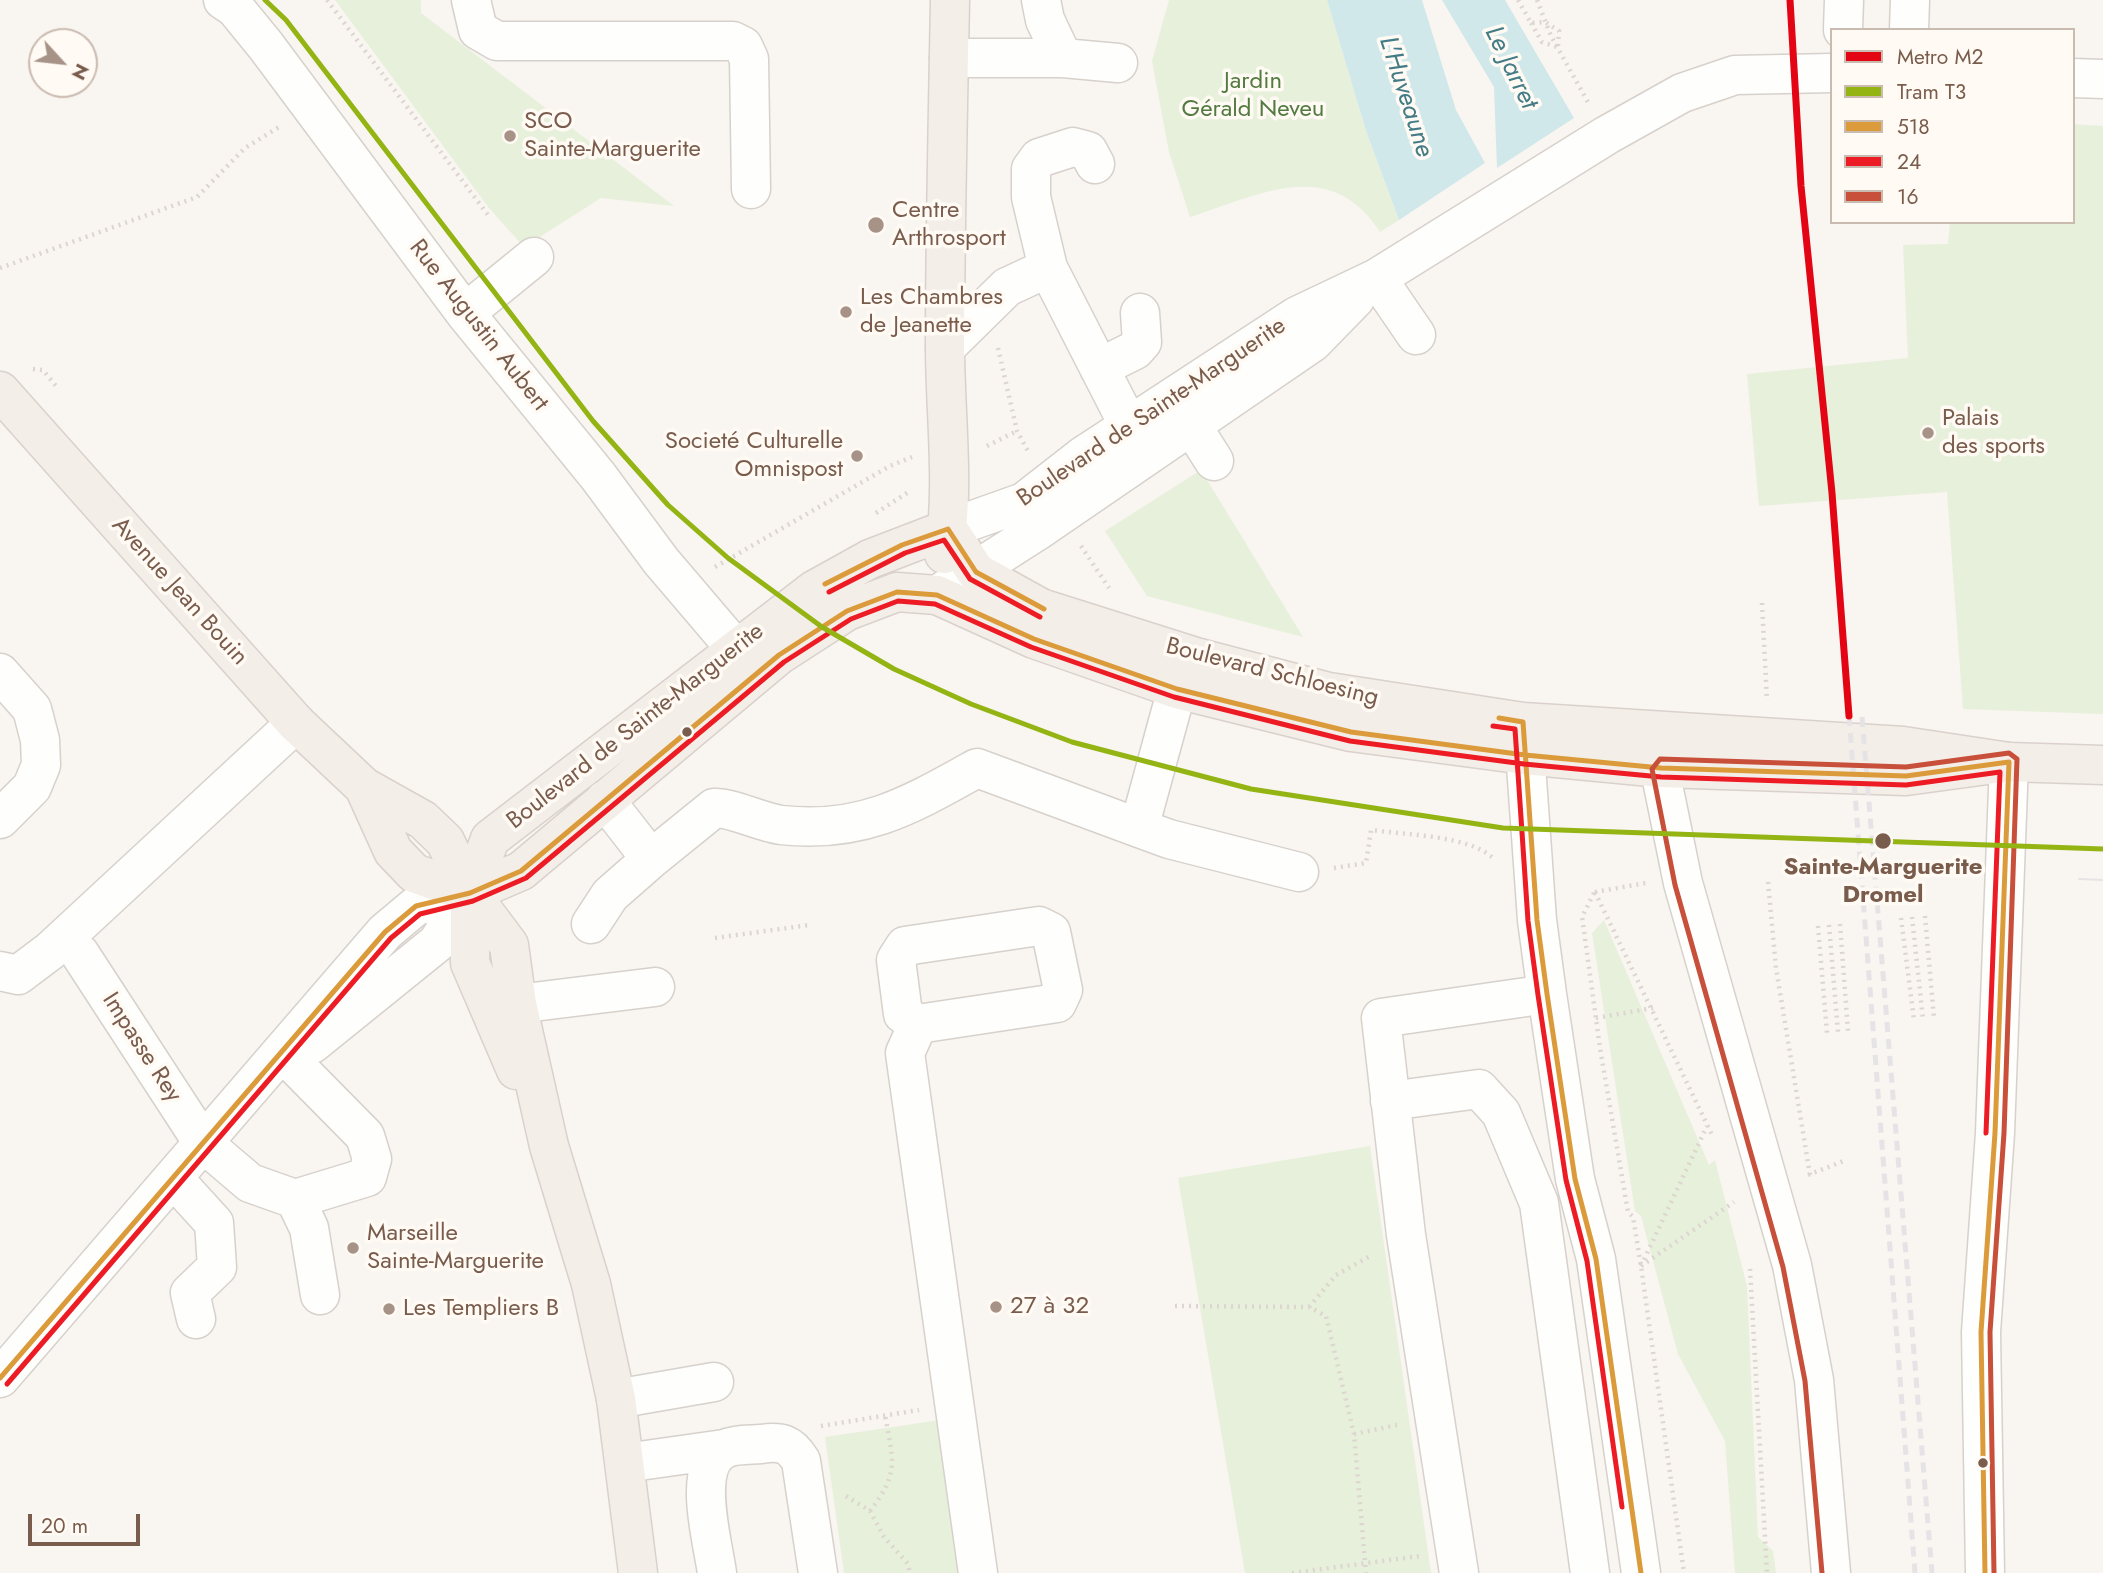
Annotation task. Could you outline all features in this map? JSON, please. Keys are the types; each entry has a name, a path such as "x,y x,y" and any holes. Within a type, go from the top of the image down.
{"main road":[{"path":"937,595 948,529 949,443 945,348 950,0"},
{"name":"Avenue Jean Bouin","path":"0,391 296,723 364,787 423,820 445,841 470,893"},
{"name":"Boulevard Schloesing","path":"948,529 976,572 1041,608 1196,657 1524,738 1661,768 1906,776 2009,762"},
{"name":"Boulevard de Sainte-Marguerite","path":"470,893 490,839 736,649 814,590 870,559 948,529"},
{"name":"Boulevard de Sainte-Marguerite","path":"470,893 521,871 768,663 847,611 897,592 937,595"},
{"name":"Boulevard Schloesing","path":"937,595 1034,639 1178,688 1350,732 1524,738 1652,730 1903,746 2009,762 2103,765"},
{"path":"470,893 509,945 517,1004 549,1146 591,1284 615,1399 638,1573"},
{"path":"470,893 470,963 549,1146"}],"street":[{"name":"Rue Augustin Aubert","path":"223,0 243,18 465,313 736,649"},
{"path":"471,0 478,30 497,41 733,41 743,46 749,59 751,189"},
{"path":"1041,0 1045,20 1063,58"},
{"path":"1843,28 1844,0"},
{"path":"1909,28 1910,0"},
{"path":"949,58 1063,58 1118,63"},
{"name":"Boulevard de Sainte-Marguerite","path":"948,529 1024,502 1083,456 1297,316 1377,278 1607,135 1682,93 1735,75 1830,73"},
{"path":"2075,78 2103,79"},
{"path":"1095,164 1088,151 1073,147 1040,158 1031,169 1031,197 1048,268 1129,426"},
{"path":"465,313 534,257"},
{"path":"945,348 1007,287 1048,268"},
{"path":"1377,278 1416,335"},
{"name":"Boulevard de Sainte-Marguerite","path":"937,595 976,572 1313,342 1377,278"},
{"path":"1099,368 1135,350 1142,342 1140,313"},
{"path":"1190,424 1214,461"},
{"path":"0,673 32,709 40,740 41,765 32,788 0,818"},
{"path":"1139,828 1178,688"},
{"path":"0,971 19,975 50,951 296,723"},
{"path":"1652,730 1683,883 1792,1265 1814,1380 1831,1573"},
{"path":"1524,738 1537,920 1547,995 1575,1179 1595,1259 1641,1573"},
{"path":"1985,1573 1981,1332 1995,1133 2009,762"},
{"path":"591,924 610,895 714,808 724,807 770,823 812,828 883,817 922,800 976,768 1169,839 1299,872"},
{"path":"605,800 651,859"},
{"name":"Boulevard de Sainte-Marguerite","path":"213,1131 291,1061 437,943 470,893"},
{"name":"Boulevard de Sainte-Marguerite","path":"2,1372 385,932 416,906 470,893"},
{"name":"Impasse Rey","path":"80,954 250,1183 295,1199"},
{"path":"517,1004 655,987"},
{"path":"1457,1562 1406,1235 1381,1018 1547,995"},
{"path":"918,1024 905,1053 978,1573"},
{"path":"291,1061 365,1136 372,1159 367,1177 295,1199 309,1228 320,1295"},
{"path":"1390,1101 1479,1088 1501,1113 1539,1203 1590,1573"},
{"path":"173,1178 214,1223 217,1267 190,1293 196,1319"},
{"path":"615,1399 714,1382"},
{"path":"625,1463 778,1442 792,1447 801,1461 818,1573"},
{"path":"717,1573 704,1479 712,1460 724,1448"}],"path":[{"path":"327,0 488,215"},
{"path":"1518,0 1542,42 1558,47"},
{"path":"1537,0 1545,22 1607,135"},
{"path":"1531,23 1545,22 1559,32 1558,47"},
{"path":"0,268 197,197 245,148 311,107"},
{"path":"683,586 890,466 949,443"},
{"path":"1762,603 1767,704"},
{"path":"1299,872 1366,863 1371,830 1459,842 1485,850 1497,862"},
{"path":"1768,882 1776,968 1810,1175"},
{"path":"1684,1573 1641,1266 1633,1217 1628,1212 1582,917 1595,892 1718,1147"},
{"path":"1925,916 1934,1018"},
{"path":"1537,920 1582,917"},
{"path":"1912,917 1923,1019"},
{"path":"1901,918 1914,1020"},
{"path":"1840,924 1848,1031"},
{"path":"715,938 809,925"},
{"path":"1829,925 1838,1032"},
{"path":"1818,926 1827,1033"},
{"path":"1596,1018 1653,1008"},
{"path":"1641,1266 1707,1126"},
{"path":"1737,1200 1740,1212"},
{"path":"1641,1266 1717,1214"},
{"path":"1309,1307 1336,1275 1406,1235"},
{"path":"1748,1259 1754,1296 1767,1573"},
{"path":"1175,1306 1309,1307 1326,1316 1354,1434 1366,1573"},
{"path":"792,1447 821,1426 954,1405"},
{"path":"870,1511 889,1486 893,1462 885,1415"},
{"path":"807,1500 847,1496 870,1511 884,1538 908,1564 910,1573"},
{"path":"1292,1573 1364,1563 1457,1562"}],"green space":[{"name":"SCO Sainte-Marguerite","path":"335,0 421,0 421,13 674,206 601,198 524,247 489,208"},
{"name":"Jardin Gérald Neveu","path":"1169,0 1327,0 1366,131 1399,220 1380,232 1360,208 1339,194 1316,187 1291,187 1266,192 1190,217 1169,152 1152,61"},
{"name":"Palais des sports","path":"2075,124 2103,126 2103,714 1963,709 1947,492 1759,506 1747,374 1908,358 1903,245 1948,244 1950,224 2075,224"},
{"path":"1201,470 1303,637 1147,596 1105,531"},
{"path":"1604,920 1709,1165 1715,1160 1747,1286 1758,1537 1773,1551 1776,1573 1735,1573 1725,1441 1678,1354 1641,1216 1635,1211 1592,933"},
{"path":"1370,1146 1431,1573 1245,1573 1178,1178"},
{"path":"940,1420 968,1573 844,1573 825,1437"}],"water":[{"name":"L'Huveaune","path":"1327,0 1422,0 1456,110 1485,163 1399,220 1366,131"},
{"name":"Le Jarret","path":"1442,0 1505,0 1574,118 1497,168 1494,87"}],"tram line":[{"name":"T3","path":"265,0 286,20 593,421 668,505 728,558 822,627 894,669 971,704 1072,742 1251,789 1503,828 2103,849"},
{"path":"2079,879 2103,880"}],"railway":[{"path":"1849,716 1915,1573"},
{"path":"1862,717 1932,1573"}],"metro line":[{"name":"M2","path":"1790,0 1801,186 1832,493 1849,716"}],"transit line":[{"name":"518","path":"825,584 902,545 948,529 976,572 1044,609"},
{"name":"24","path":"829,592 905,553 944,540 970,579 1040,617"},
{"name":"518","path":"0,1378 385,932 416,906 470,893 521,871 779,655 847,611 897,592 937,595 1034,639 1177,689 1351,732 1525,755 1661,768 1906,776 2009,762 1995,1133 1981,1332 1985,1573"},
{"name":"24","path":"7,1384 391,938 420,914 473,901 526,878 784,662 851,619 898,601 935,604 1031,647 1174,697 1350,741 1524,764 1661,777 1906,785 2000,772 1986,1133"},
{"name":"518","path":"1499,718 1523,722 1537,920 1547,994 1575,1179 1596,1259 1641,1573"},
{"name":"24","path":"1493,726 1515,729 1528,921 1538,995 1566,1180 1587,1261 1622,1507"},
{"name":"16","path":"1822,1573 1805,1381 1783,1267 1675,885 1652,769 1660,759 1906,767 2009,753 2017,759 2004,1133 1990,1332 1994,1573"}],"place":[{"name":"SCO Sainte-Marguerite","path":"510,136"},
{"name":"Centre Arthrosport","path":"876,225"},
{"name":"Les Chambres de Jeanette","path":"846,312"},
{"name":"Palais des sports","path":"1928,433"},
{"name":"Societé Culturelle Omnispost","path":"857,456"},
{"name":"Sainte-Marguerite Dromel","path":"1883,841"},
{"name":"Marseille Sainte-Marguerite","path":"353,1248"},
{"name":"27 à 32","path":"996,1307"},
{"name":"Les Templiers B","path":"389,1309"}]}
